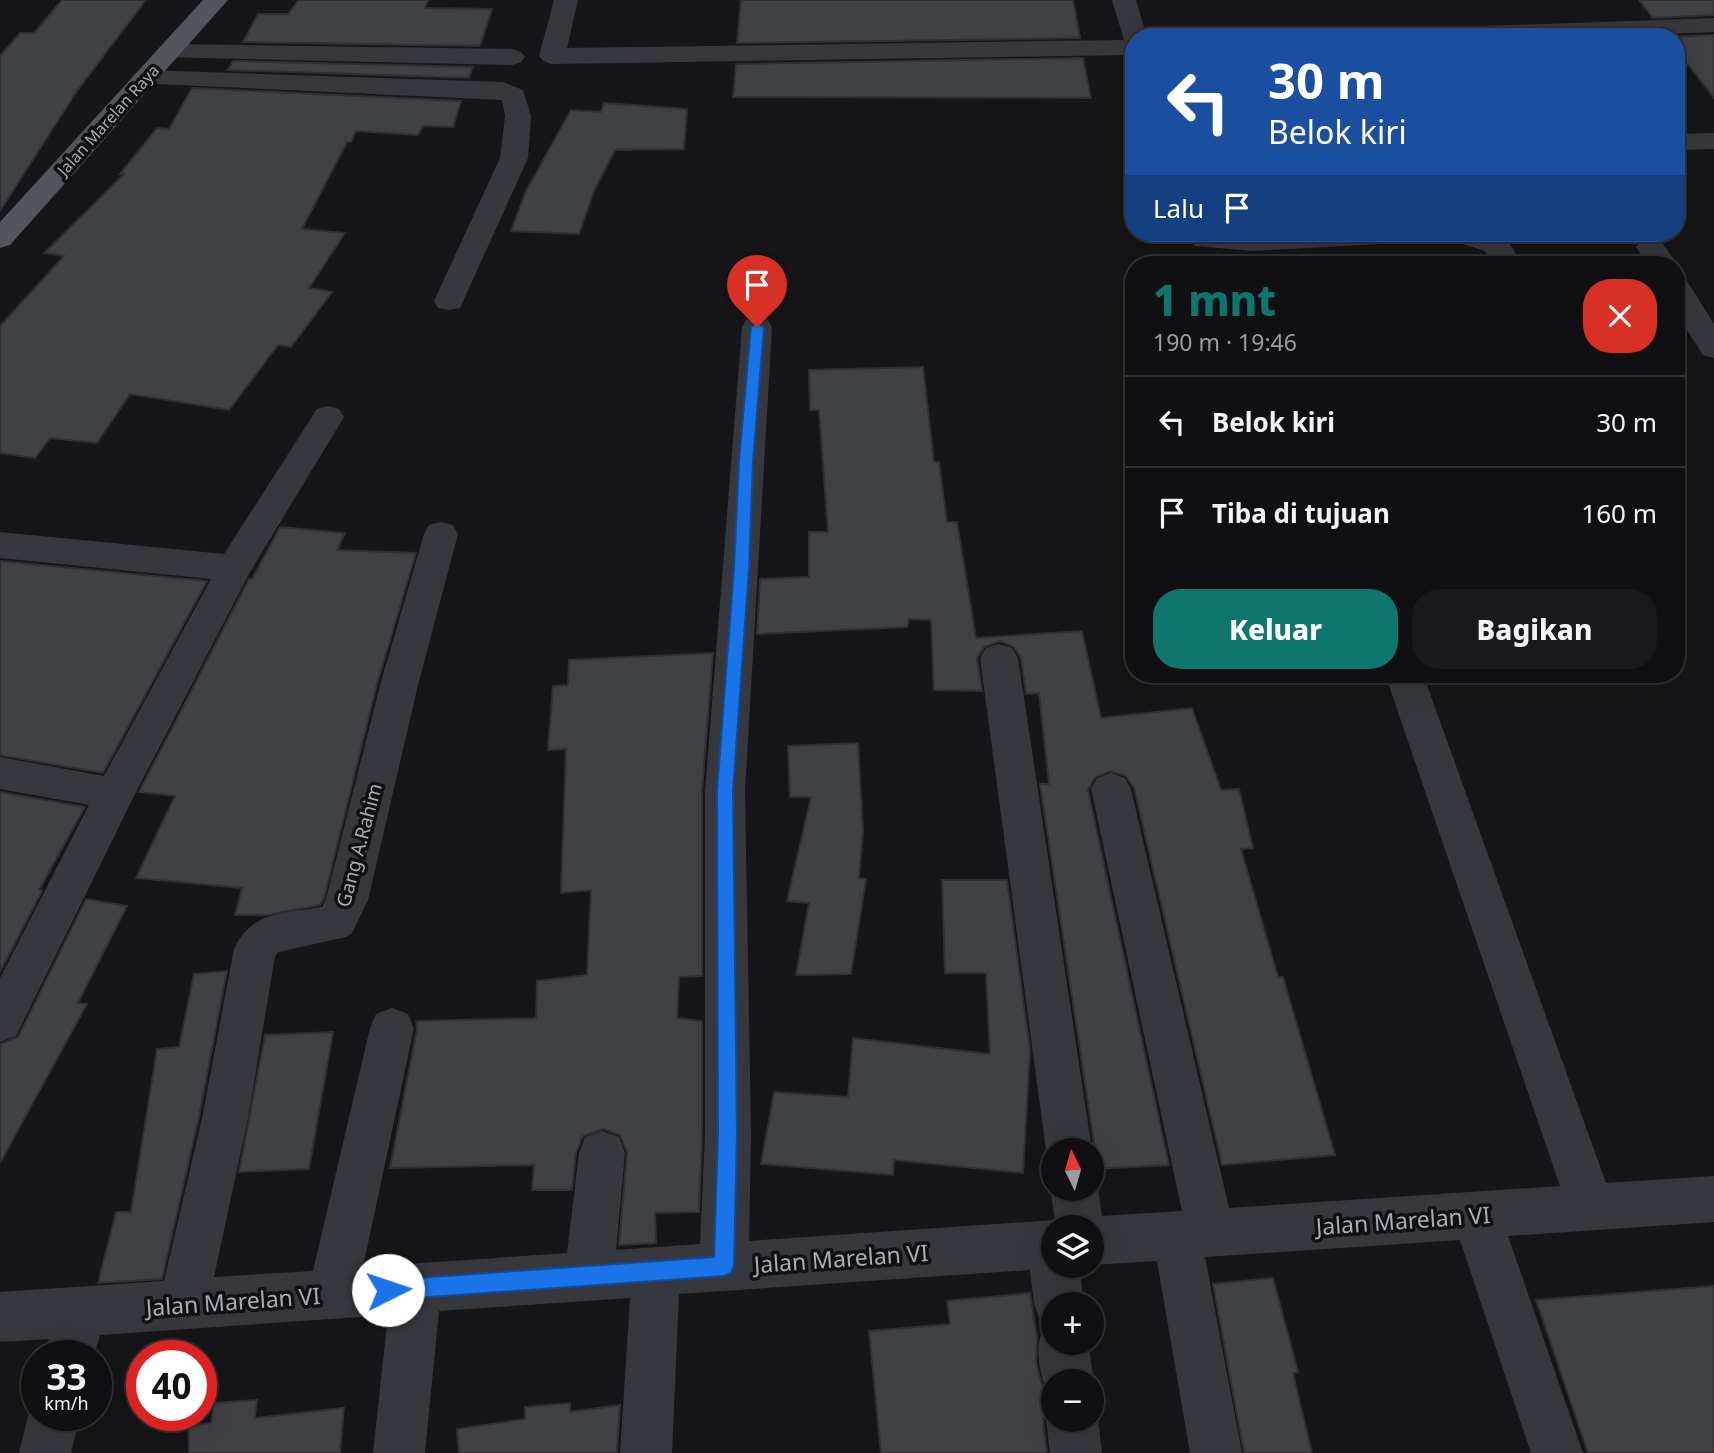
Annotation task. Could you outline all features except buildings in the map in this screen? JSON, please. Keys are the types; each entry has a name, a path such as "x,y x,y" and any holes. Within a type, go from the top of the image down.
{"main road":[{"name":"Jalan Marelan Raya","path":"0,239 216,0"}],"street":[{"path":"566,0 552,56 1125,47"},
{"path":"1124,0 1132,28"},
{"path":"1636,28 1714,25"},
{"path":"169,52 512,57"},
{"path":"145,78 503,90 514,96 518,116 514,158 449,301"},
{"path":"1685,142 1714,141"},
{"path":"1213,242 1257,253 1360,242"},
{"path":"1488,242 1497,245 1503,256"},
{"path":"1685,302 1714,348"},
{"path":"724,1266 728,1134 725,791 757,327"},
{"path":"0,1022 115,794 234,568 328,417"},
{"name":"Gang A.Rahim","path":"184,1304 225,1118 255,949 266,936 331,925 337,920 347,900 399,685 441,534"},
{"path":"0,545 234,568"},
{"path":"999,658 1067,1138"},
{"path":"1407,683 1591,1207"},
{"path":"0,773 115,794"},
{"path":"1111,789 1194,1234 1216,1453"},
{"path":"332,1294 392,1028"},
{"path":"589,1276 602,1153"},
{"name":"Jalan Marelan VI","path":"1104,1243 1194,1234 1714,1199"},
{"path":"1476,1215 1557,1453"},
{"name":"Jalan Marelan VI","path":"0,1317 75,1334 184,1304 724,1266 1041,1248"},
{"path":"646,1453 656,1271"},
{"path":"400,1453 416,1288"},
{"path":"45,1453 50,1431"},
{"path":"1074,1432 1076,1453"}],"route":[{"path":"388,1290 724,1266 728,1134 725,791 757,327"}]}
